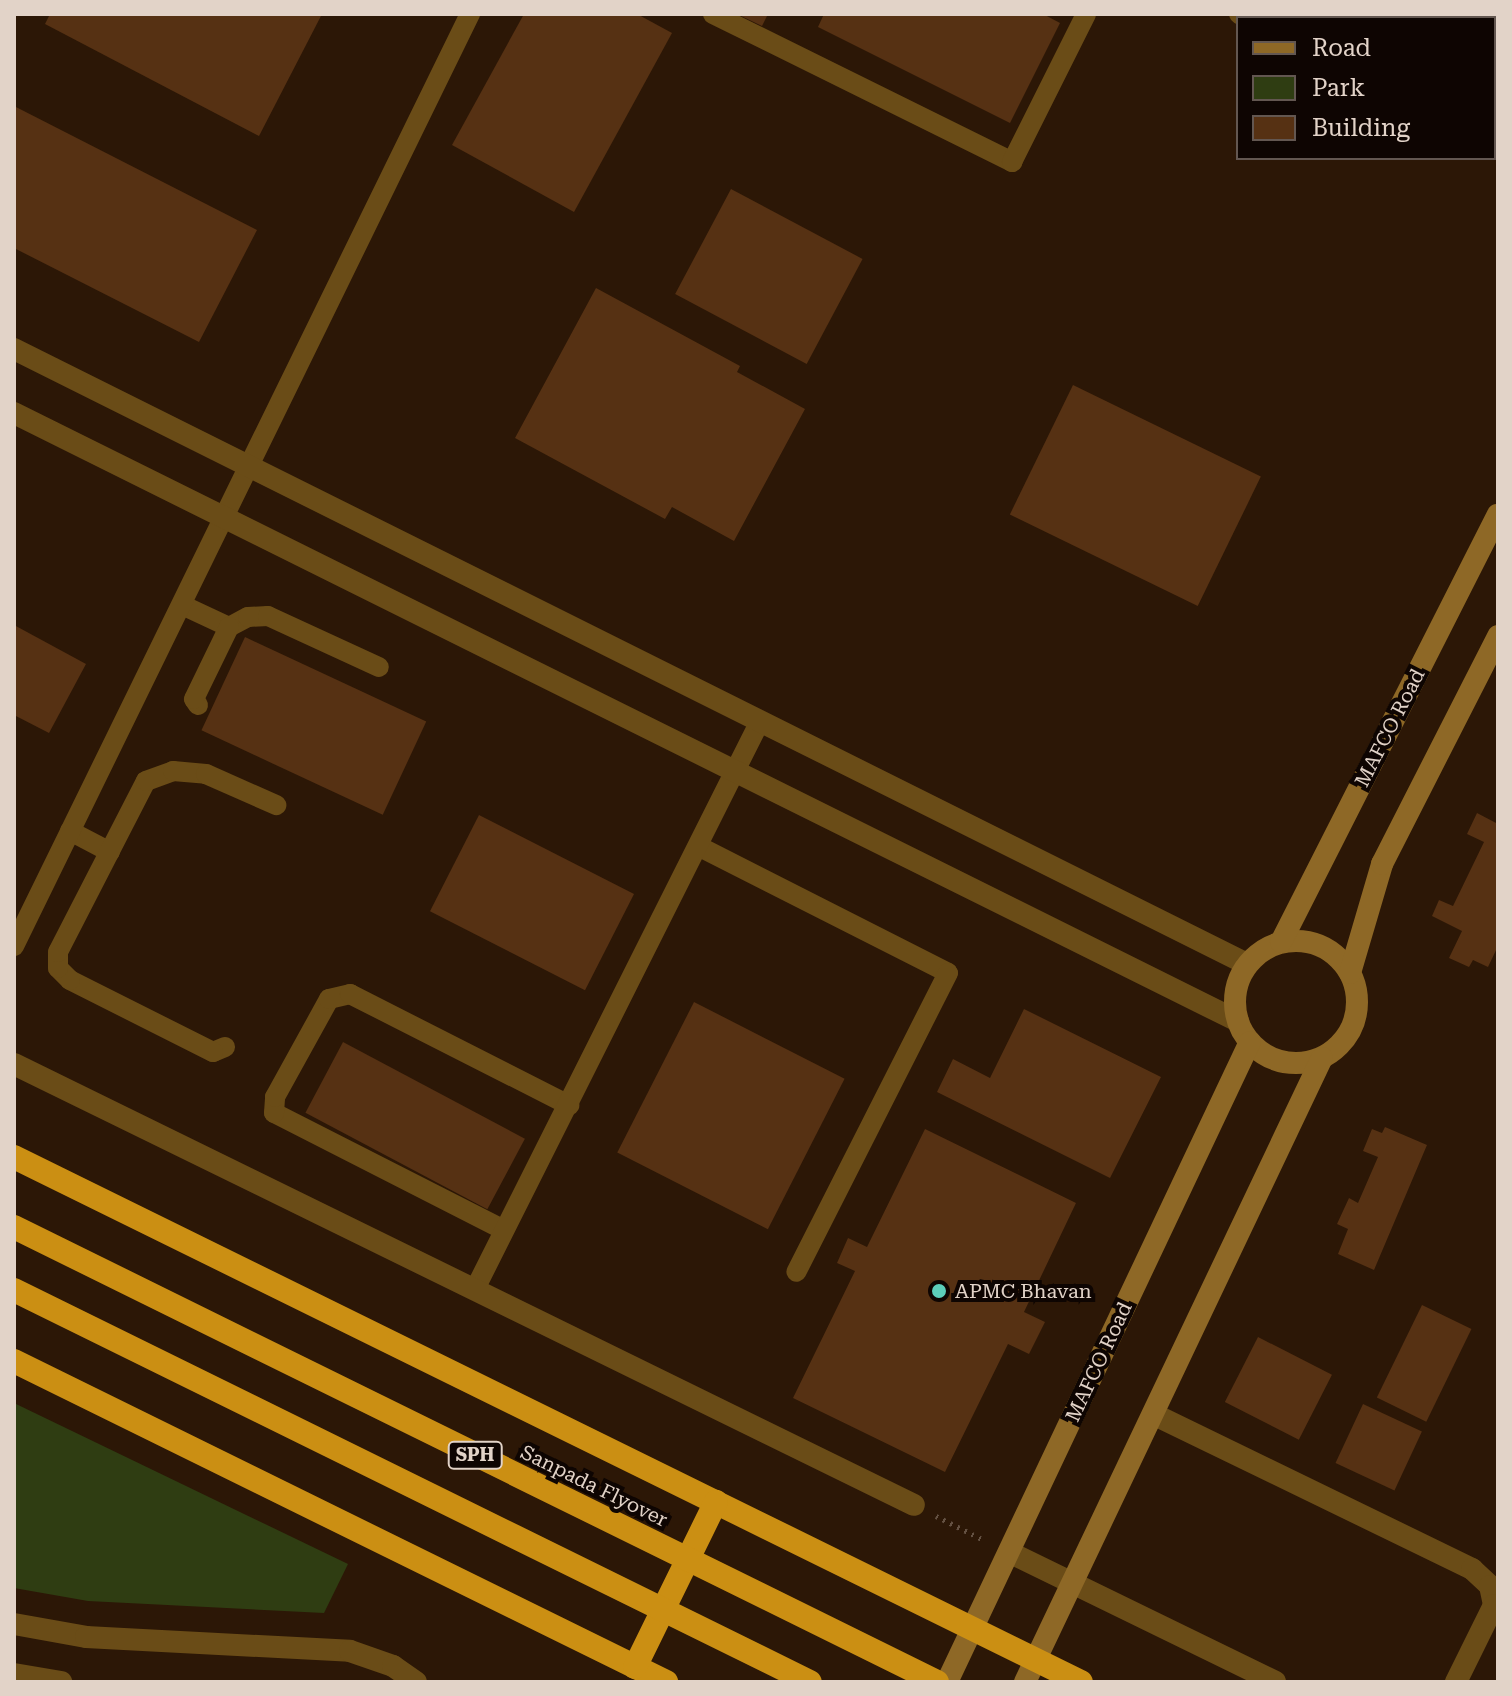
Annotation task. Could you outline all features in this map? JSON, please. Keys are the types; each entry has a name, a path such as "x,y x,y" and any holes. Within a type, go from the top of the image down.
{"highway":[{"path":"14,1157 972,1629 1031,1671 1081,1682"},
{"name":"Sanpada Flyover","path":"14,1227 937,1682"},
{"path":"14,1290 810,1682"},
{"path":"14,1361 666,1682"},
{"path":"635,1667 716,1502"}],"main road":[{"name":"MAFCO Road","path":"1281,942 1498,515"},
{"path":"1350,973 1382,864 1498,636"},
{"path":"1031,1671 1322,1058 1351,1030 1357,991 1350,973 1320,945 1281,942 1247,964 1236,992 1238,1021 1250,1042 1283,1062 1322,1058"},
{"name":"MAFCO Road","path":"947,1682 1250,1042"}],"street":[{"path":"14,349 1247,964"},
{"path":"14,413 1238,1021"},
{"path":"14,1064 914,1505"},
{"path":"1153,1414 1472,1569 1490,1586 1494,1605 1456,1682"},
{"path":"1009,1552 1275,1682"},
{"path":"14,1624 86,1637 350,1651 393,1666 416,1682"},
{"path":"14,1674 61,1682"}],"lane":[{"path":"14,946 470,14"},
{"path":"713,14 1012,162 1086,14"},
{"path":"182,605 229,627"},
{"path":"198,705 194,699 229,627 248,617 268,616 379,667"},
{"path":"475,1289 760,721"},
{"path":"225,1047 213,1052 70,980 58,968 58,952 146,781 173,771 206,774 276,805"},
{"path":"70,831 110,852"},
{"path":"698,846 948,973 796,1272"},
{"path":"504,1230 274,1113 275,1097 329,999 350,994 569,1105"}],"path":[{"path":"914,1505 1009,1552"}],"green space":[{"path":"14,1403 348,1564 324,1613 88,1601 14,1588"}],"building":[{"path":"50,14 322,14 259,136 45,24"},
{"path":"524,14 637,14 672,33 574,212 452,145"},
{"path":"737,14 768,14 762,26"},
{"path":"824,14 1043,14 1060,23 1010,123 818,27"},
{"path":"14,106 257,230 199,342 14,248"},
{"path":"731,189 863,259 807,364 675,294"},
{"path":"596,288 740,366 737,372 805,409 734,541 672,507 665,519 515,438"},
{"path":"1073,385 1261,477 1198,606 1010,514"},
{"path":"14,625 86,664 49,733 14,715"},
{"path":"245,637 426,722 383,815 201,730"},
{"path":"1477,813 1498,824 1498,946 1488,967 1473,960 1469,967 1449,958 1462,931 1432,916 1439,900 1453,906 1484,842 1467,834"},
{"path":"479,815 634,894 585,990 430,911"},
{"path":"694,1002 845,1079 768,1229 617,1153"},
{"path":"1024,1009 1161,1077 1110,1178 937,1092 953,1059 990,1078"},
{"path":"343,1042 525,1139 487,1209 305,1113"},
{"path":"1385,1127 1427,1145 1374,1270 1338,1254 1348,1229 1337,1224 1349,1198 1358,1203 1378,1157 1363,1151 1372,1129 1382,1133"},
{"name":"APMC Bhavan","path":"925,1129 1076,1203 1024,1312 1045,1322 1029,1354 1008,1344 945,1472 793,1398 855,1271 837,1263 848,1238 867,1247"},
{"path":"1422,1305 1471,1329 1426,1422 1377,1398"},
{"path":"1258,1337 1332,1375 1299,1440 1225,1402"},
{"path":"1363,1404 1422,1431 1394,1490 1336,1463"}],"place":[{"name":"APMC Bhavan","path":"939,1291"}]}
